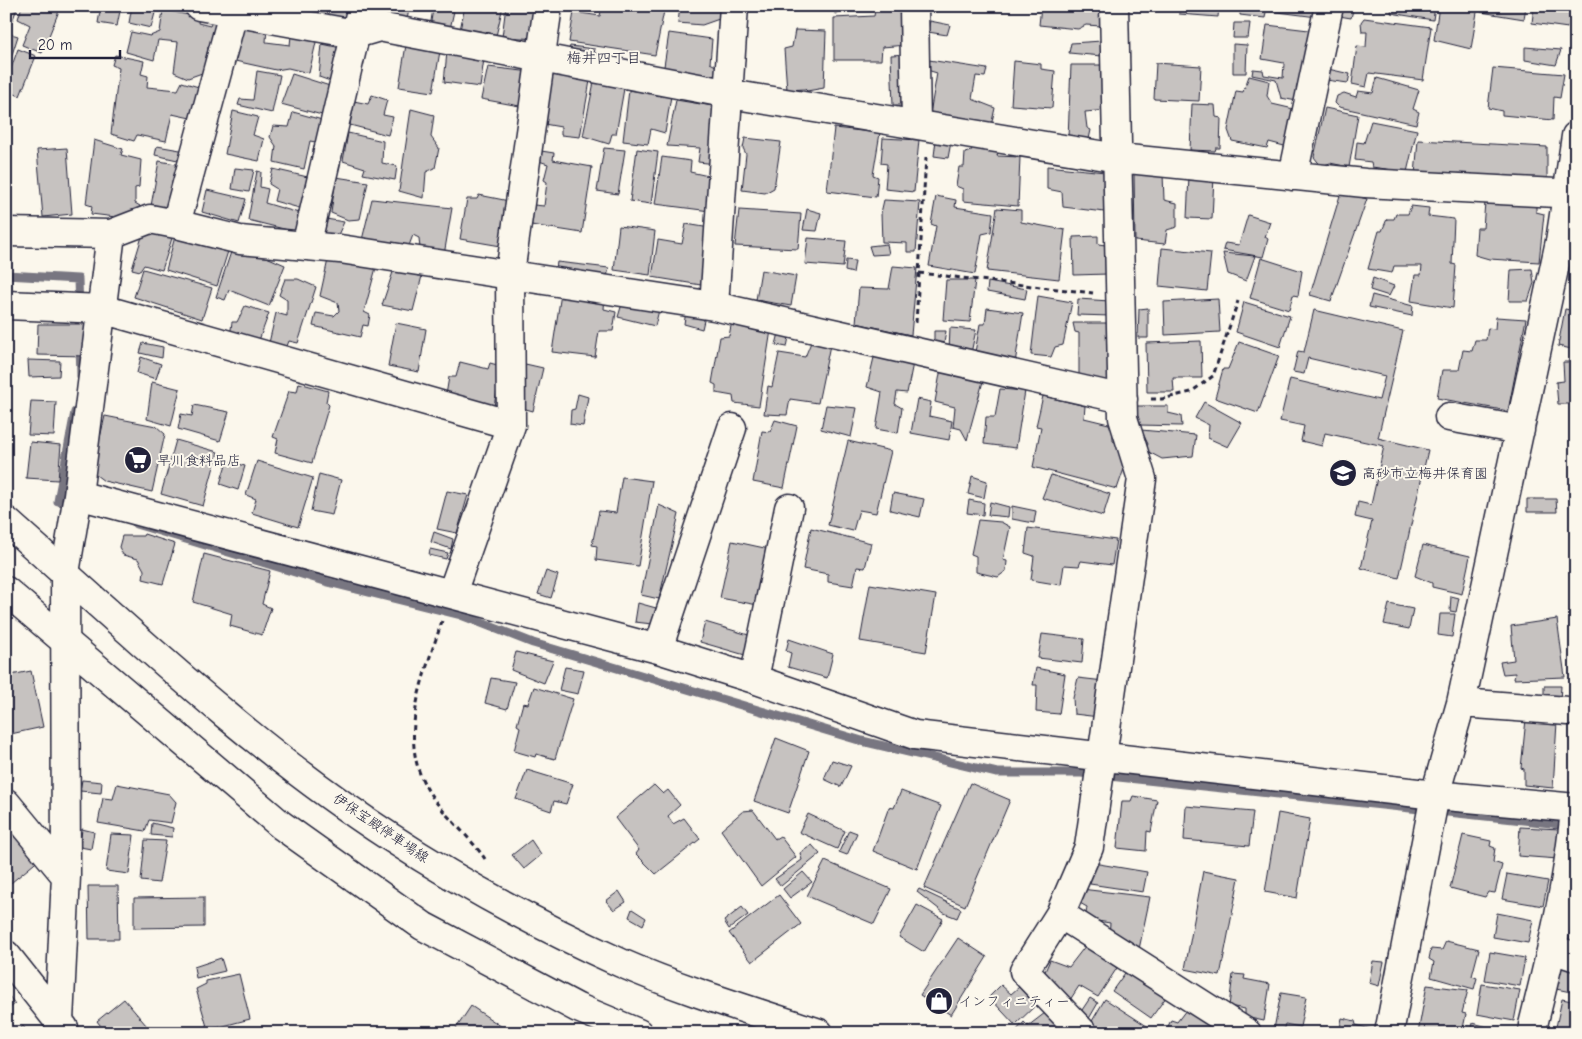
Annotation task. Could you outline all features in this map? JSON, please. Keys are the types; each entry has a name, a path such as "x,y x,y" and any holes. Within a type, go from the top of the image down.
{"street":[{"path":"199,6 234,10 355,34 379,27 730,94 1118,158 1365,183 1571,194"},
{"path":"306,246 362,6"},
{"path":"452,593 510,425 510,273 548,6"},
{"path":"714,306 730,94 734,6"},
{"path":"914,6 922,125"},
{"path":"1083,1033 1024,971 1060,914 1089,847 1142,479 1123,418 1114,6"},
{"path":"1293,176 1329,6"},
{"path":"176,224 234,10"},
{"path":"1388,1033 1435,795 1461,703 1571,194 1576,136"},
{"path":"6,232 111,234 150,219 240,240 306,246 510,273 714,306 1123,399"},
{"path":"63,1027 66,876 65,573 78,494 111,234"},
{"path":"6,305 102,309 510,425"},
{"path":"1449,417 1520,430"},
{"path":"658,649 732,428"},
{"path":"78,494 658,649 754,679 915,735 1435,795 1575,808 1564,953 1533,1025"},
{"path":"754,679 789,508"},
{"name":"伊保宝殿停車場線","path":"6,521 171,668 285,762 390,837 523,916 623,964 726,1003 819,1033"},
{"path":"6,591 281,825 423,926 578,1008 638,1033"},
{"path":"1461,703 1568,711"},
{"path":"6,803 66,876"},
{"path":"1060,914 1247,1033"},
{"path":"6,955 63,1027"}],"path":[{"path":"915,351 919,273 922,125"},
{"path":"919,273 1121,296"},
{"path":"1123,399 1162,399 1191,392 1213,376 1238,301"},
{"path":"442,622 415,709 412,739 419,769 429,792 477,847 487,862"}],"building":[{"path":"6,6 18,6 11,24 6,22"},
{"path":"22,6 61,6 42,53 22,45 30,25 18,19"},
{"path":"101,6 121,6 117,26 98,23"},
{"path":"132,6 156,9 151,28 129,23"},
{"path":"312,6 358,6 356,20 309,14"},
{"path":"378,6 409,8 406,27 375,19"},
{"path":"465,6 503,6 496,36 460,30"},
{"path":"506,6 543,6 540,39 502,37"},
{"path":"602,6 665,6 655,55 569,42 574,12 600,16"},
{"path":"680,6 722,6 722,18 702,25 678,23"},
{"path":"833,6 864,6 863,9 845,8 835,14"},
{"path":"930,6 973,6 972,9"},
{"path":"1041,6 1104,6 1101,26 1086,25 1078,29 1039,25"},
{"path":"1179,6 1219,6 1218,17 1179,14"},
{"path":"1240,6 1267,6 1265,18 1240,15"},
{"path":"1271,6 1318,6 1317,17 1270,11"},
{"path":"1341,6 1354,6 1351,18 1339,16"},
{"path":"1392,6 1435,6 1433,20 1391,13"},
{"path":"1439,6 1478,6 1471,49 1434,40"},
{"path":"1482,6 1526,6 1524,19 1481,12"},
{"path":"1534,6 1571,6 1568,28 1532,23"},
{"path":"433,9 454,11 450,29 430,27"},
{"path":"163,10 199,17 198,23 210,26 212,22 222,24 215,47 208,47 205,72 188,78 174,72 178,42 158,40 154,60 126,52 131,32 150,36 160,32"},
{"path":"875,10 907,10 907,45 882,47 881,60 834,60 834,18 874,16"},
{"path":"1364,18 1431,27 1423,80 1369,73 1366,87 1352,84 1357,46 1366,47 1367,32 1362,32 1361,22"},
{"path":"930,21 950,25 947,35 928,32"},
{"path":"244,22 267,26 266,42 290,45 291,36 279,33 317,38 309,73 288,68 276,70 235,61"},
{"path":"1234,23 1250,23 1248,38 1233,38"},
{"path":"1267,25 1317,31 1302,102 1281,98 1276,80 1252,75 1253,69 1263,70 1264,75 1283,78 1284,63 1262,59"},
{"path":"6,27 8,33 18,36 6,73"},
{"path":"795,30 826,31 824,88 807,91 805,89 787,90 784,49 792,47"},
{"path":"669,33 712,39 710,63 716,66 715,83 663,73"},
{"path":"1102,41 1102,56 1069,53 1071,43"},
{"path":"322,44 346,49 336,83 319,77"},
{"path":"1233,44 1247,45 1246,73 1233,73"},
{"path":"406,45 440,51 433,92 399,87"},
{"path":"570,46 595,49 592,61 567,57"},
{"path":"1525,47 1561,50 1556,65 1525,60"},
{"path":"18,49 36,56 20,96 7,91 6,88 6,82"},
{"path":"447,52 484,59 480,87 444,82"},
{"path":"908,54 909,105 893,105 891,55"},
{"path":"115,55 144,61 141,74 148,76 147,87 178,90 182,82 202,88 195,119 172,114 166,141 137,135 134,141 111,134 119,68 112,65"},
{"path":"929,60 987,69 985,77 976,76 972,99 995,108 991,126 930,114 937,73 927,70"},
{"path":"1014,61 1041,64 1041,69 1055,71 1052,108 1011,105"},
{"path":"1156,63 1201,66 1199,101 1154,99"},
{"path":"1071,65 1105,65 1107,110 1085,112 1087,128 1091,130 1089,139 1068,138"},
{"path":"488,67 531,72 525,107 481,99"},
{"path":"1493,68 1564,74 1560,98 1554,97 1553,120 1502,115 1502,111 1488,108"},
{"path":"553,69 591,75 580,137 561,135 561,127 544,124"},
{"path":"1328,69 1350,74 1348,83 1326,80"},
{"path":"257,71 280,75 272,113 238,105 240,99 253,100"},
{"path":"292,74 333,87 322,115 281,104"},
{"path":"1249,76 1269,81 1267,96 1272,104 1298,110 1288,147 1269,142 1267,148 1232,141 1228,130 1236,91 1243,92"},
{"path":"1377,78 1419,90 1413,109 1419,112 1416,124 1339,107 1335,103 1337,96 1344,93 1356,97 1358,91 1373,93"},
{"path":"594,82 625,83 616,134 612,134 609,144 583,136"},
{"path":"629,90 671,96 665,133 651,129 648,144 623,141"},
{"path":"372,95 387,100 383,115 393,117 388,135 350,125 354,101 368,104"},
{"path":"676,100 719,107 716,164 698,162 700,148 667,146"},
{"path":"1192,104 1215,105 1216,117 1221,118 1220,148 1216,148 1215,151 1190,150"},
{"path":"1325,108 1358,115 1349,167 1330,163 1321,166 1314,157"},
{"path":"411,109 434,115 431,137 439,148 435,168 426,172 424,198 399,191"},
{"path":"233,111 258,117 253,135 264,139 259,161 225,154"},
{"path":"293,112 326,121 321,143 310,141 304,169 274,162 276,146 270,137 273,126 289,127"},
{"path":"1371,121 1417,130 1407,172 1372,167 1371,162 1355,160 1357,142 1364,143"},
{"path":"834,128 880,133 873,175 878,177 876,197 827,191"},
{"path":"348,133 383,141 382,163 397,166 395,180 363,174 365,168 343,161"},
{"path":"745,138 781,142 774,188 765,193 742,190 746,154 743,148"},
{"path":"883,138 919,140 914,192 885,189 887,164 881,163"},
{"path":"94,140 123,149 121,155 141,160 139,187 135,188 135,203 140,206 138,214 124,218 91,214 92,206 86,204"},
{"path":"936,140 951,142 948,158 934,156"},
{"path":"1418,140 1547,147 1547,184 1415,175"},
{"path":"157,146 186,151 182,161 155,155"},
{"path":"972,146 998,152 997,156 1020,157 1018,206 963,201 963,189 956,186 959,167 964,167 965,153 971,151"},
{"path":"67,148 72,214 43,217 37,150"},
{"path":"604,148 625,150 618,194 597,191"},
{"path":"637,149 658,152 651,204 630,201"},
{"path":"535,150 554,153 553,160 592,167 582,233 531,225 534,205 544,206 547,182 544,180 548,164 533,159"},
{"path":"662,157 691,161 690,172 713,177 710,211 655,204"},
{"path":"159,161 182,165 170,211 151,206"},
{"path":"1047,166 1105,172 1104,212 1063,207 1062,192 1047,189"},
{"path":"235,168 254,170 249,192 232,189"},
{"path":"273,169 312,178 303,209 274,201 277,189 269,184"},
{"path":"257,171 261,172 260,187 268,189 265,203 302,214 296,232 248,220"},
{"path":"1134,172 1163,174 1164,200 1177,203 1177,227 1167,230 1165,244 1135,241"},
{"path":"1189,176 1214,176 1212,219 1187,218"},
{"path":"336,177 368,182 360,219 348,220 331,213"},
{"path":"207,190 246,199 239,223 202,212"},
{"path":"1341,192 1367,199 1331,301 1310,295"},
{"path":"479,195 509,201 501,246 460,239 467,199 477,199"},
{"path":"936,196 956,200 955,207 993,213 991,232 982,234 975,274 929,266 936,226 931,224"},
{"path":"372,199 452,208 444,255 420,249 419,238 413,235 407,251 362,240"},
{"path":"884,200 920,202 916,252 907,252 907,243 882,242 881,213"},
{"path":"1485,202 1536,205 1536,212 1544,214 1539,262 1489,259 1475,255 1477,228 1483,228"},
{"path":"1411,206 1429,208 1428,216 1454,219 1452,264 1456,265 1453,308 1411,301 1415,275 1421,275 1422,266 1394,266 1392,273 1368,269 1379,231 1382,231 1387,219 1394,219 1396,214 1408,214"},
{"path":"997,208 1021,210 1021,222 1065,230 1059,279 987,271"},
{"path":"807,209 821,213 817,231 803,230"},
{"path":"739,210 801,214 798,249 735,246"},
{"path":"1248,215 1270,222 1265,237 1268,239 1263,257 1223,250 1225,243 1239,245"},
{"path":"320,218 344,222 337,237 317,232"},
{"path":"686,224 710,228 701,285 652,277 658,240 682,244"},
{"path":"619,226 655,231 650,275 614,270"},
{"path":"165,227 173,235 162,270 144,265 140,271 132,269 144,230 159,236"},
{"path":"177,229 230,245 217,286 166,270"},
{"path":"1098,236 1098,244 1106,245 1108,274 1074,275 1073,237"},
{"path":"808,238 846,241 843,267 805,264"},
{"path":"234,243 285,265 269,306 229,290 225,300 216,297"},
{"path":"887,244 889,254 872,255 869,246"},
{"path":"1162,248 1211,253 1207,291 1159,286"},
{"path":"1223,253 1255,256 1246,281 1228,274"},
{"path":"329,255 377,264 364,312 370,315 368,326 363,325 360,337 313,326 316,313 334,316 339,311 338,303 320,296"},
{"path":"1261,258 1302,271 1298,296 1293,295 1289,310 1250,298"},
{"path":"846,260 855,261 853,273 845,271"},
{"path":"557,262 609,268 607,277 556,269"},
{"path":"395,266 423,272 413,311 382,305"},
{"path":"893,266 917,268 911,335 856,323 859,288 889,289"},
{"path":"143,269 212,288 202,319 134,297"},
{"path":"1532,269 1534,283 1528,301 1509,301 1511,270"},
{"path":"761,270 796,276 791,306 756,300"},
{"path":"1373,278 1394,286 1389,296 1370,290"},
{"path":"285,279 298,279 316,287 298,343 289,341 285,351 268,347 276,313 287,316 287,300 279,295"},
{"path":"946,280 975,280 970,322 943,320"},
{"path":"988,282 1027,289 1025,299 987,292"},
{"path":"562,287 605,295 604,309 616,312 613,331 599,331 595,357 552,352"},
{"path":"1372,295 1413,306 1412,316 1369,307"},
{"path":"1038,296 1072,302 1063,345 1055,347 1051,357 1031,355"},
{"path":"624,297 660,306 655,326 618,317"},
{"path":"1078,299 1110,301 1111,316 1077,315"},
{"path":"1218,299 1220,332 1165,335 1164,302"},
{"path":"1244,302 1290,316 1280,347 1236,332"},
{"path":"245,306 269,313 258,343 230,337 232,322 237,322"},
{"path":"987,308 1023,313 1015,363 974,358 980,324 985,324"},
{"path":"1148,308 1148,338 1138,338 1139,309"},
{"path":"1565,309 1576,311 1576,350 1558,346"},
{"path":"1314,310 1403,331 1378,438 1428,450 1399,578 1361,568 1372,521 1355,517 1358,502 1371,505 1384,446 1325,433 1322,446 1301,441 1304,426 1280,421 1290,379 1379,400 1385,376 1308,358 1304,374 1293,372 1298,351 1304,352"},
{"path":"686,311 705,316 702,329 684,324"},
{"path":"1496,317 1526,319 1508,411 1437,398 1442,370 1459,370 1463,350 1472,351 1475,340 1486,340 1488,328 1495,329"},
{"path":"732,321 771,330 759,406 734,403 733,396 716,393 716,385 712,383 720,337 729,336"},
{"path":"396,323 426,329 419,372 388,366"},
{"path":"1073,323 1112,323 1114,383 1079,378 1079,333 1075,332"},
{"path":"38,324 88,324 87,356 37,355"},
{"path":"950,328 976,330 971,353 949,351"},
{"path":"780,329 790,332 787,347 776,345"},
{"path":"934,331 946,331 943,349 934,348"},
{"path":"814,335 831,340 818,403 790,399 787,415 764,414 768,386 772,387 779,353 805,357"},
{"path":"1201,341 1202,378 1173,378 1174,392 1147,392 1146,343"},
{"path":"1239,342 1279,356 1258,413 1215,398 1223,369 1228,369"},
{"path":"143,343 163,347 162,358 140,353"},
{"path":"876,349 914,358 907,393 897,392 895,404 902,408 898,433 876,429 882,392 867,387"},
{"path":"141,357 161,364 156,379 137,373"},
{"path":"28,360 60,361 59,376 29,377"},
{"path":"460,362 488,369 490,363 501,366 494,406 446,395 449,377 456,377"},
{"path":"1563,362 1576,362 1576,407 1575,404 1558,404 1556,382 1564,381"},
{"path":"521,363 543,368 533,411 512,405"},
{"path":"941,368 985,374 967,440 961,429 953,427 955,407 935,402"},
{"path":"152,382 180,389 171,426 147,419"},
{"path":"299,383 328,391 326,402 329,405 312,463 275,453 278,439 273,437 289,391 297,392"},
{"path":"1000,389 1025,391 1016,448 984,444 986,417 995,417"},
{"path":"578,394 588,397 583,426 570,424 571,410 575,409"},
{"path":"1043,396 1085,406 1084,418 1113,425 1113,441 1119,444 1126,463 1117,489 1033,467 1041,427 1036,426"},
{"path":"917,399 931,402 929,416 952,421 949,440 911,433"},
{"path":"31,401 56,402 54,436 28,435"},
{"path":"1204,402 1242,423 1228,447 1208,438 1209,425 1195,418"},
{"path":"194,405 229,412 220,441 178,429 181,414 192,416"},
{"path":"826,405 857,408 851,437 821,429"},
{"path":"1136,406 1168,406 1168,413 1181,416 1182,426 1139,425"},
{"path":"105,416 156,426 165,434 152,492 104,481 92,472"},
{"path":"775,420 797,426 784,488 753,482 762,431 770,432"},
{"path":"1141,430 1196,435 1193,456 1162,459 1145,450 1148,444"},
{"path":"176,440 218,452 203,506 161,494"},
{"path":"848,441 891,451 876,513 859,510 853,531 828,525"},
{"path":"30,442 61,445 58,480 26,478"},
{"path":"227,461 245,466 238,490 220,484"},
{"path":"257,461 313,478 298,527 252,513 256,499 246,495"},
{"path":"319,474 341,480 332,515 311,511"},
{"path":"1051,475 1110,494 1103,516 1042,498"},
{"path":"972,476 987,481 984,498 968,494"},
{"path":"622,477 652,481 638,566 596,560 597,546 592,545 599,511 616,513"},
{"path":"447,491 468,495 457,533 437,529"},
{"path":"893,493 924,499 920,517 890,510"},
{"path":"1527,499 1556,499 1557,512 1527,512"},
{"path":"969,500 984,503 983,515 967,513"},
{"path":"990,502 1009,507 1008,517 988,515"},
{"path":"659,505 679,514 659,599 641,595"},
{"path":"1012,506 1036,511 1034,523 1012,519"},
{"path":"978,520 1001,522 1010,527 1003,560 1007,561 1006,571 998,577 976,572 976,556 971,554"},
{"path":"811,528 871,543 865,568 857,567 853,586 828,582 828,574 803,569"},
{"path":"1028,528 1116,540 1112,565 1081,561 1079,566 1064,565 1061,585 1031,580 1034,556 1025,553"},
{"path":"434,532 453,539 451,549 431,542"},
{"path":"144,534 175,544 163,584 143,579 144,570 138,559 123,555 119,547 122,536 143,536"},
{"path":"732,541 769,549 758,605 720,598"},
{"path":"1423,545 1470,556 1462,594 1432,587 1432,583 1415,576"},
{"path":"430,549 448,553 446,559 429,555"},
{"path":"204,554 270,571 262,604 271,608 262,635 230,626 232,614 193,602"},
{"path":"546,571 558,575 551,598 538,594"},
{"path":"870,584 936,595 926,652 860,641"},
{"path":"1451,596 1459,598 1456,612 1450,611"},
{"path":"638,603 656,608 652,624 635,622"},
{"path":"1389,604 1413,609 1409,629 1384,624"},
{"path":"1440,614 1455,614 1452,637 1438,635"},
{"path":"1557,619 1565,677 1514,679 1515,673 1503,674 1500,662 1514,660 1511,626"},
{"path":"705,622 752,636 745,655 700,642"},
{"path":"1042,634 1084,639 1082,663 1038,658"},
{"path":"789,639 833,654 827,678 788,667 791,653 786,651"},
{"path":"516,652 553,661 544,683 511,670"},
{"path":"565,667 584,670 578,694 559,690"},
{"path":"1036,668 1065,674 1059,714 1036,712 1037,685 1033,685"},
{"path":"31,671 43,727 6,735 6,676"},
{"path":"491,678 515,682 507,709 485,703"},
{"path":"1078,678 1104,681 1099,717 1074,714 1073,698"},
{"path":"1544,686 1561,686 1560,701 1544,701"},
{"path":"534,687 573,699 555,759 536,754 535,757 514,751 520,727 517,725 523,703 528,704"},
{"path":"1526,719 1557,722 1553,788 1524,785 1524,769 1521,768"},
{"path":"776,738 809,751 788,813 754,801"},
{"path":"832,760 851,766 841,787 824,779"},
{"path":"527,770 573,784 566,804 554,801 551,811 516,799"},
{"path":"82,780 102,782 101,793 80,791"},
{"path":"970,783 1010,800 965,906 924,888"},
{"path":"117,784 169,794 176,802 171,823 149,820 145,831 98,823 103,798 113,799"},
{"path":"654,785 663,794 668,790 680,805 668,816 673,824 684,818 700,839 656,874 636,854 639,850 615,818"},
{"path":"901,791 941,806 917,869 873,851 889,807 894,808"},
{"path":"1133,796 1157,800 1151,832 1147,831 1146,851 1117,848 1122,801 1131,801"},
{"path":"1186,806 1253,812 1249,846 1184,840"},
{"path":"753,810 775,839 780,836 796,857 761,886 721,830 743,811"},
{"path":"1278,813 1310,819 1297,898 1265,892"},
{"path":"808,814 845,831 837,849 799,832"},
{"path":"6,819 40,859 6,887"},
{"path":"152,823 173,828 172,837 151,835"},
{"path":"1520,827 1560,829 1558,859 1518,856"},
{"path":"82,829 94,832 91,849 80,847"},
{"path":"849,830 857,833 847,855 839,852"},
{"path":"111,834 134,835 129,874 106,871"},
{"path":"1463,835 1491,841 1490,846 1495,848 1493,862 1502,865 1495,893 1488,892 1485,897 1450,888"},
{"path":"145,840 166,841 159,883 141,881"},
{"path":"531,840 541,855 524,869 512,855"},
{"path":"812,845 820,854 781,886 775,879 802,860 800,853"},
{"path":"825,861 891,889 874,924 807,896"},
{"path":"1093,863 1147,872 1143,892 1090,884"},
{"path":"1203,871 1239,878 1220,976 1185,969"},
{"path":"803,872 812,882 790,898 783,889"},
{"path":"1507,874 1548,881 1543,906 1502,899"},
{"path":"88,886 118,886 119,939 89,939"},
{"path":"919,889 961,909 957,918 944,913 917,892"},
{"path":"1081,889 1150,897 1138,954 1109,936 1110,923 1085,919 1087,907 1078,902"},
{"path":"619,891 626,902 614,910 606,901"},
{"path":"779,895 801,924 752,962 729,933"},
{"path":"204,897 204,927 134,928 134,898"},
{"path":"917,905 943,919 924,952 899,937"},
{"path":"742,907 748,915 729,929 724,921"},
{"path":"632,909 646,918 643,925 629,917"},
{"path":"1497,913 1533,920 1528,943 1493,937"},
{"path":"958,938 987,957 951,1015 920,995"},
{"path":"1446,941 1479,949 1472,976 1477,978 1474,989 1431,977 1434,962 1429,959 1431,949 1442,950"},
{"path":"1086,945 1114,958 1110,963 1117,968 1098,997 1079,986 1070,1000 1043,976 1050,960 1069,967"},
{"path":"1490,952 1525,958 1520,986 1485,980"},
{"path":"221,958 225,971 196,978 194,967"},
{"path":"1373,961 1384,962 1379,986 1369,983"},
{"path":"1561,963 1576,967 1576,993 1556,989"},
{"path":"1130,966 1169,993 1151,1018 1112,991"},
{"path":"239,974 250,1019 208,1030 196,989 206,984 206,981"},
{"path":"1233,974 1245,975 1244,979 1270,984 1264,1021 1245,1017 1245,1009 1229,1006"},
{"path":"1482,984 1520,990 1514,1021 1477,1014"},
{"path":"1001,985 1011,994 1019,987 1036,1005 1015,1025 989,997"},
{"path":"1427,985 1468,990 1462,1013 1466,1014 1462,1033 1418,1033"},
{"path":"6,992 15,1004 6,1011"},
{"path":"1281,993 1306,997 1300,1027 1285,1024 1283,1031 1274,1029"},
{"path":"1090,998 1098,1003 1087,1022 1078,1016"},
{"path":"124,999 152,1032 155,1033 106,1033 97,1021"},
{"path":"1105,999 1150,1028 1147,1033 1096,1033 1088,1028"},
{"path":"1562,999 1576,1002 1576,1032 1556,1027"},
{"path":"471,1006 511,1033 460,1033 455,1030"},
{"path":"1186,1010 1218,1032 1165,1033 1171,1020 1177,1022"},
{"path":"1045,1013 1065,1033 1015,1032 1024,1022 1028,1026"},
{"path":"1342,1018 1355,1021 1356,1025 1370,1029 1369,1033 1339,1033"},
{"path":"1473,1023 1510,1033 1471,1033"},
{"path":"23,1026 29,1033 8,1033 13,1028 17,1031"}],"waterway":[{"path":"6,275 78,279 81,377"},
{"path":"74,505 58,501 75,412"},
{"path":"136,524 328,582 461,615 533,643 862,741 997,773 1081,773 1570,825"}],"place":[{"name":"早川食料品店","path":"138,460"},
{"name":"高砂市立梅井保育園","path":"1343,473"},
{"name":"インフィニティー","path":"939,1001"}],"district":[{"name":"梅井四丁目","path":"604,58"}]}
